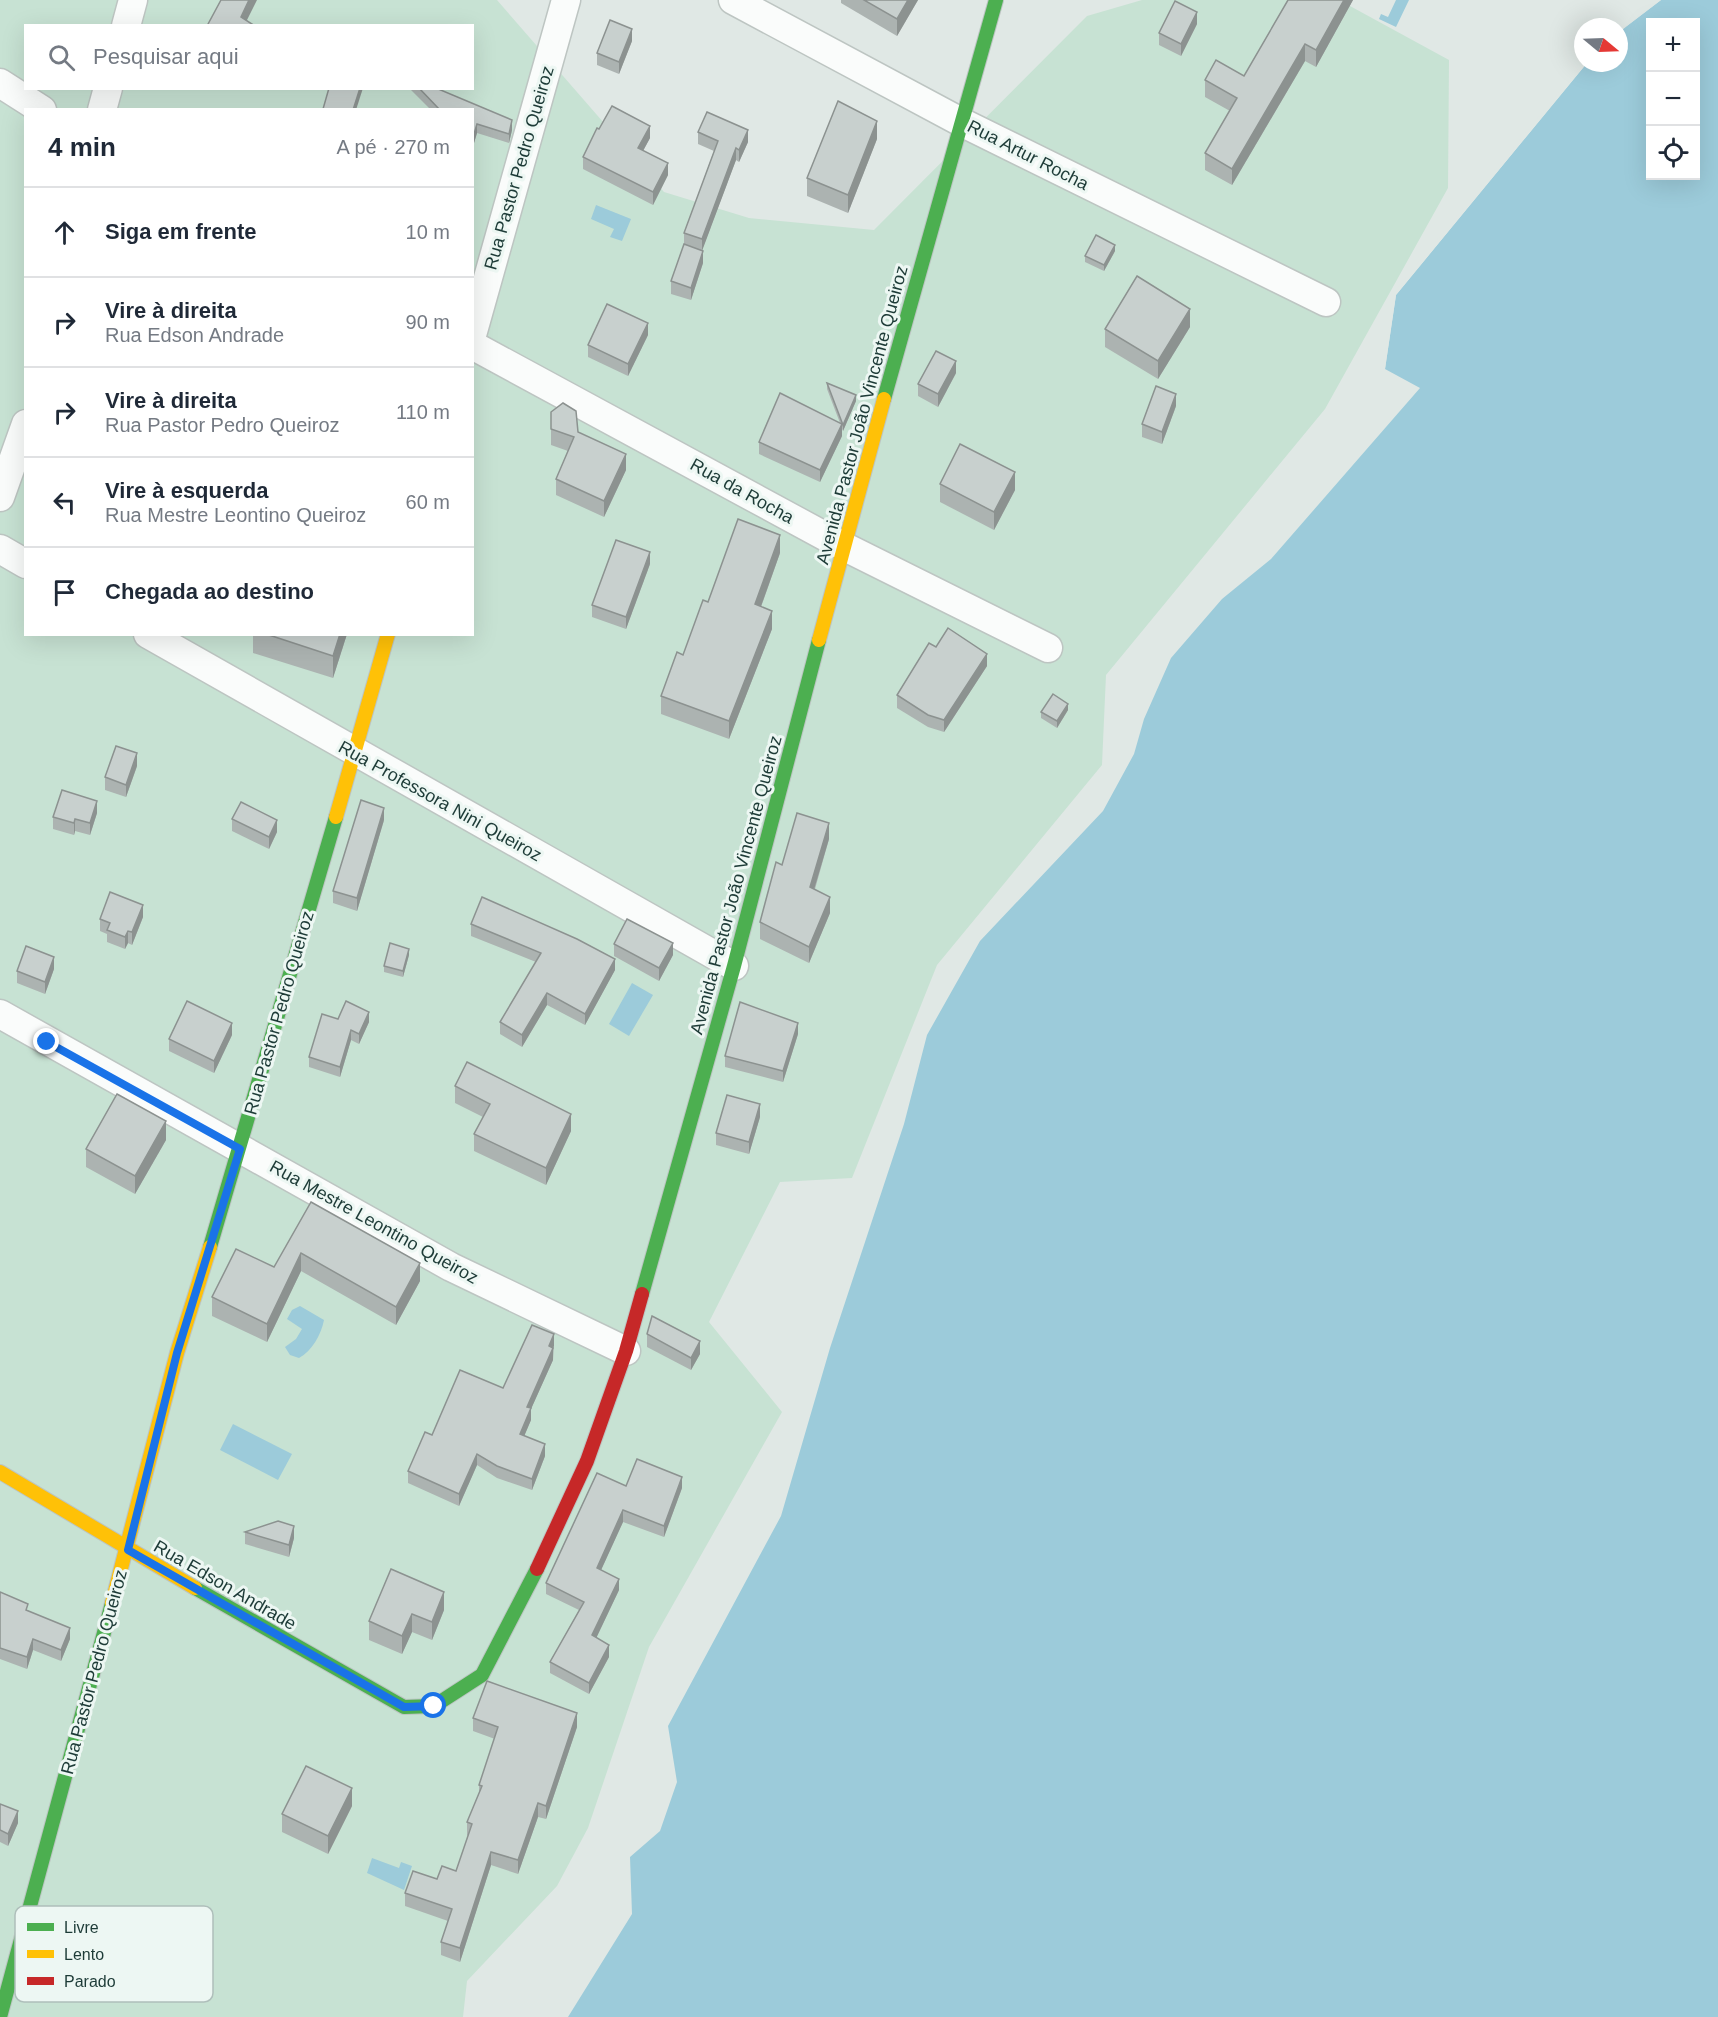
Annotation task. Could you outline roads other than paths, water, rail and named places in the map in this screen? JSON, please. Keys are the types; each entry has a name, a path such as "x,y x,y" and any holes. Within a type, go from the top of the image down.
{"street":[{"path":"127,24 133,0"},
{"name":"Rua Pastor Pedro Queiroz","path":"474,328 566,0"},
{"name":"Rua Artur Rocha","path":"733,0 961,122 1326,302"},
{"name":"Avenida Pastor João Vincente Queiroz","path":"404,1707 434,1706 482,1675 534,1577 587,1461 626,1351 734,966 843,546 996,0"},
{"path":"0,83 39,108"},
{"path":"103,108 107,90"},
{"name":"Rua da Rocha","path":"474,346 843,546 1048,648"},
{"path":"0,497 24,430"},
{"path":"0,549 24,563"},
{"name":"Rua Professora Nini Queiroz","path":"151,636 354,753 734,966"},
{"name":"Rua Pastor Pedro Queiroz","path":"30,1906 128,1550 177,1353 240,1149 387,636"},
{"name":"Rua Mestre Leontino Queiroz","path":"0,1014 451,1267 626,1351"},
{"name":"Rua Edson Andrade","path":"0,1472 128,1550 404,1707"},
{"name":"Rua Pastor Pedro Queiroz","path":"0,2017 15,1962"}],"water":[{"path":"1396,0 1409,0 1396,27 1379,19 1381,14 1388,17"},
{"path":"1661,0 1718,0 1718,2017 568,2017 632,1914 630,1857 660,1831 677,1782 668,1726 781,1516 830,1348 904,1124 927,1035 980,941 1103,811 1134,754 1144,719 1171,658 1222,599 1271,559 1420,388 1385,369 1396,295 1580,72 1628,72 1628,25"},
{"path":"596,205 631,219 622,241 610,237 614,229 591,219"},
{"path":"632,983 653,995 629,1036 609,1024"},
{"path":"300,1306 324,1320 315,1342 299,1358 290,1355 285,1347 296,1339 302,1329 287,1319 292,1310"},
{"path":"233,1424 292,1454 278,1480 220,1450"},
{"path":"372,1858 399,1868 401,1862 412,1866 404,1890 367,1873"}]}
